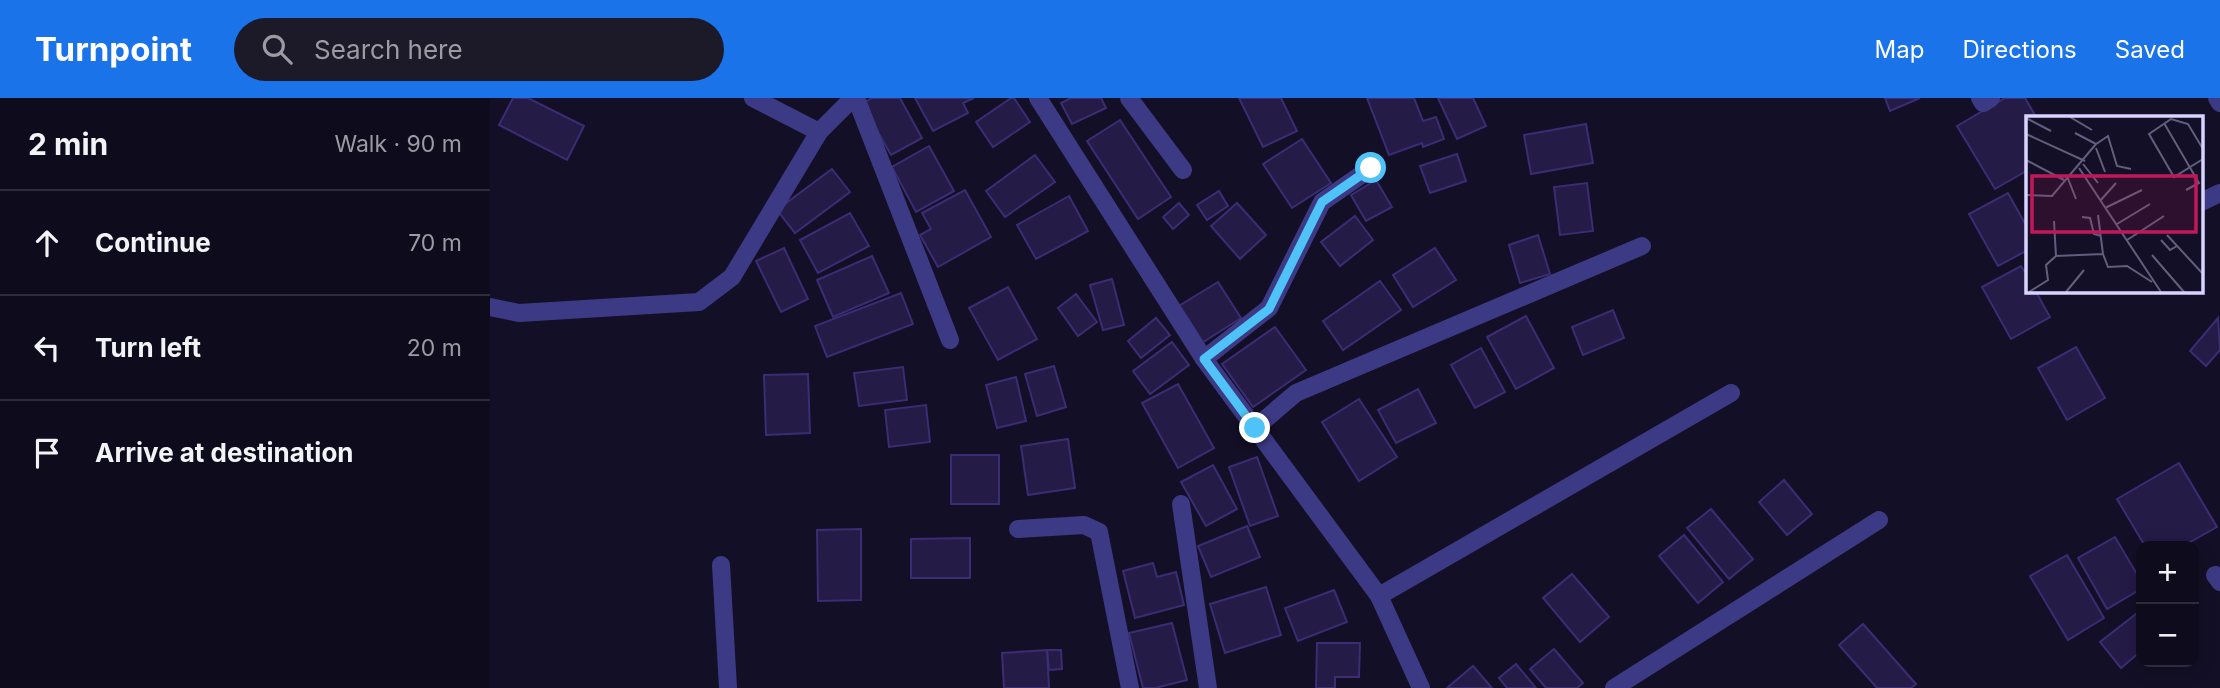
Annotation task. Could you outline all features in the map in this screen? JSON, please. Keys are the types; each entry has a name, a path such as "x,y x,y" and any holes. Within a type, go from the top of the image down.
{"street":[{"path":"753,98 819,132"},
{"path":"490,307 519,313 699,302 732,277 819,132 854,98 950,340"},
{"path":"1038,98 1204,359 1379,596 1421,688"},
{"path":"1129,98 1183,170"},
{"path":"1980,98 1983,103 1992,98"},
{"path":"2217,98 2220,103"},
{"path":"1204,359 1269,309 1322,202 1371,168"},
{"path":"2203,201 2220,193"},
{"path":"1255,428 1296,393 1642,246"},
{"path":"1379,596 1731,393"},
{"path":"1181,504 1208,688"},
{"path":"1614,688 1879,520"},
{"path":"1018,529 1084,525 1098,532 1130,688"},
{"path":"721,565 728,688"}],"building":[{"path":"513,98 528,98 584,126 567,160 499,125"},
{"path":"872,98 900,98 922,138 891,155 862,104"},
{"path":"915,98 974,98 963,103 968,113 933,131"},
{"path":"1014,98 1030,122 993,147 976,122"},
{"path":"1071,98 1101,98 1106,108 1072,124 1061,103"},
{"path":"1239,98 1281,98 1297,131 1263,147"},
{"path":"1367,98 1414,98 1423,121 1436,117 1444,139 1423,147 1422,143 1389,155"},
{"path":"1438,98 1473,98 1486,126 1457,139"},
{"path":"1885,98 1920,98 1890,111"},
{"path":"2005,98 2025,98 2035,116 2026,116 2026,171 1995,189 1957,126"},
{"path":"1120,120 1171,197 1138,219 1087,141"},
{"path":"1586,124 1593,163 1531,174 1524,135"},
{"path":"1302,139 1331,183 1292,208 1263,164"},
{"path":"929,146 954,191 916,212 892,167"},
{"path":"1457,154 1466,181 1430,193 1420,166"},
{"path":"1035,155 1055,182 1005,217 986,191"},
{"path":"832,169 850,192 795,233 777,210"},
{"path":"1376,180 1392,207 1366,221 1351,195"},
{"path":"1587,183 1593,231 1560,235 1554,187"},
{"path":"965,190 991,237 938,267 920,235 931,229 922,213"},
{"path":"1219,191 1228,206 1207,220 1197,205"},
{"path":"2008,193 2026,225 2026,251 1998,266 1969,214"},
{"path":"1069,196 1088,231 1036,259 1017,225"},
{"path":"1179,203 1189,215 1173,229 1163,217"},
{"path":"1237,203 1266,235 1240,259 1211,226"},
{"path":"850,213 869,246 818,273 800,240"},
{"path":"1355,216 1373,240 1340,266 1321,242"},
{"path":"1538,235 1550,274 1520,283 1509,245"},
{"path":"784,248 808,299 781,312 756,261"},
{"path":"1435,248 1456,280 1413,307 1393,275"},
{"path":"872,256 889,293 833,317 817,280"},
{"path":"2021,266 2026,274 2026,292 2036,292 2050,317 2011,339 1982,287"},
{"path":"1112,279 1124,325 1103,330 1090,285"},
{"path":"1380,281 1401,310 1343,350 1323,321"},
{"path":"1218,282 1241,318 1200,344 1177,307"},
{"path":"1008,287 1037,339 998,360 969,308"},
{"path":"901,293 913,324 827,357 815,326"},
{"path":"1076,294 1097,322 1078,336 1058,308"},
{"path":"1613,310 1624,338 1583,355 1572,327"},
{"path":"1526,316 1554,368 1516,389 1487,337"},
{"path":"1156,318 1170,335 1141,358 1128,341"},
{"path":"2218,318 2220,350 2206,366 2190,351"},
{"path":"1275,327 1306,370 1253,407 1222,364"},
{"path":"1172,342 1189,365 1150,394 1133,371"},
{"path":"2076,347 2105,398 2067,420 2038,368"},
{"path":"1481,348 1505,392 1475,408 1451,365"},
{"path":"1054,366 1066,407 1037,416 1025,374"},
{"path":"903,367 907,400 859,406 854,373"},
{"path":"808,374 810,433 766,435 764,375"},
{"path":"1016,377 1026,421 997,428 986,385"},
{"path":"1178,384 1214,448 1178,468 1142,403"},
{"path":"1418,389 1436,423 1396,443 1378,410"},
{"path":"1359,399 1397,457 1359,481 1322,422"},
{"path":"926,405 930,442 889,447 885,410"},
{"path":"1068,439 1075,488 1028,495 1021,446"},
{"path":"951,455 999,455 999,504 951,504"},
{"path":"1257,457 1278,516 1250,526 1229,467"},
{"path":"2179,463 2217,527 2192,541 2142,541 2117,499"},
{"path":"1213,465 1237,509 1206,526 1181,482"},
{"path":"1784,480 1812,514 1787,535 1759,502"},
{"path":"1711,509 1753,559 1729,579 1687,528"},
{"path":"1247,526 1260,557 1211,577 1198,546"},
{"path":"861,529 861,600 818,601 817,530"},
{"path":"1684,535 1723,582 1698,603 1659,556"},
{"path":"2115,537 2136,573 2136,592 2107,609 2078,558"},
{"path":"970,538 970,578 911,578 911,539"},
{"path":"2067,555 2104,618 2068,640 2030,576"},
{"path":"1153,563 1157,577 1176,572 1184,605 1135,618 1123,571"},
{"path":"1572,574 1609,617 1580,642 1543,598"},
{"path":"1266,587 1281,635 1225,653 1210,604"},
{"path":"1334,590 1347,622 1298,641 1285,608"},
{"path":"2136,614 2136,655 2121,668 2100,642"},
{"path":"1172,623 1187,680 1155,688 1143,688 1129,633"},
{"path":"1863,624 1916,684 1911,688 1877,688 1839,645"},
{"path":"1317,643 1360,643 1359,677 1335,677 1335,688 1316,688"},
{"path":"1554,649 1583,683 1577,688 1546,688 1530,669"},
{"path":"1047,650 1061,650 1062,669 1049,670"},
{"path":"1047,650 1049,688 1004,688 1002,653"},
{"path":"1516,664 1536,688 1507,688 1499,678"},
{"path":"1473,666 1492,688 1447,688"}],"route":[{"path":"1255,428 1204,359 1269,309 1322,202 1371,168"}]}
